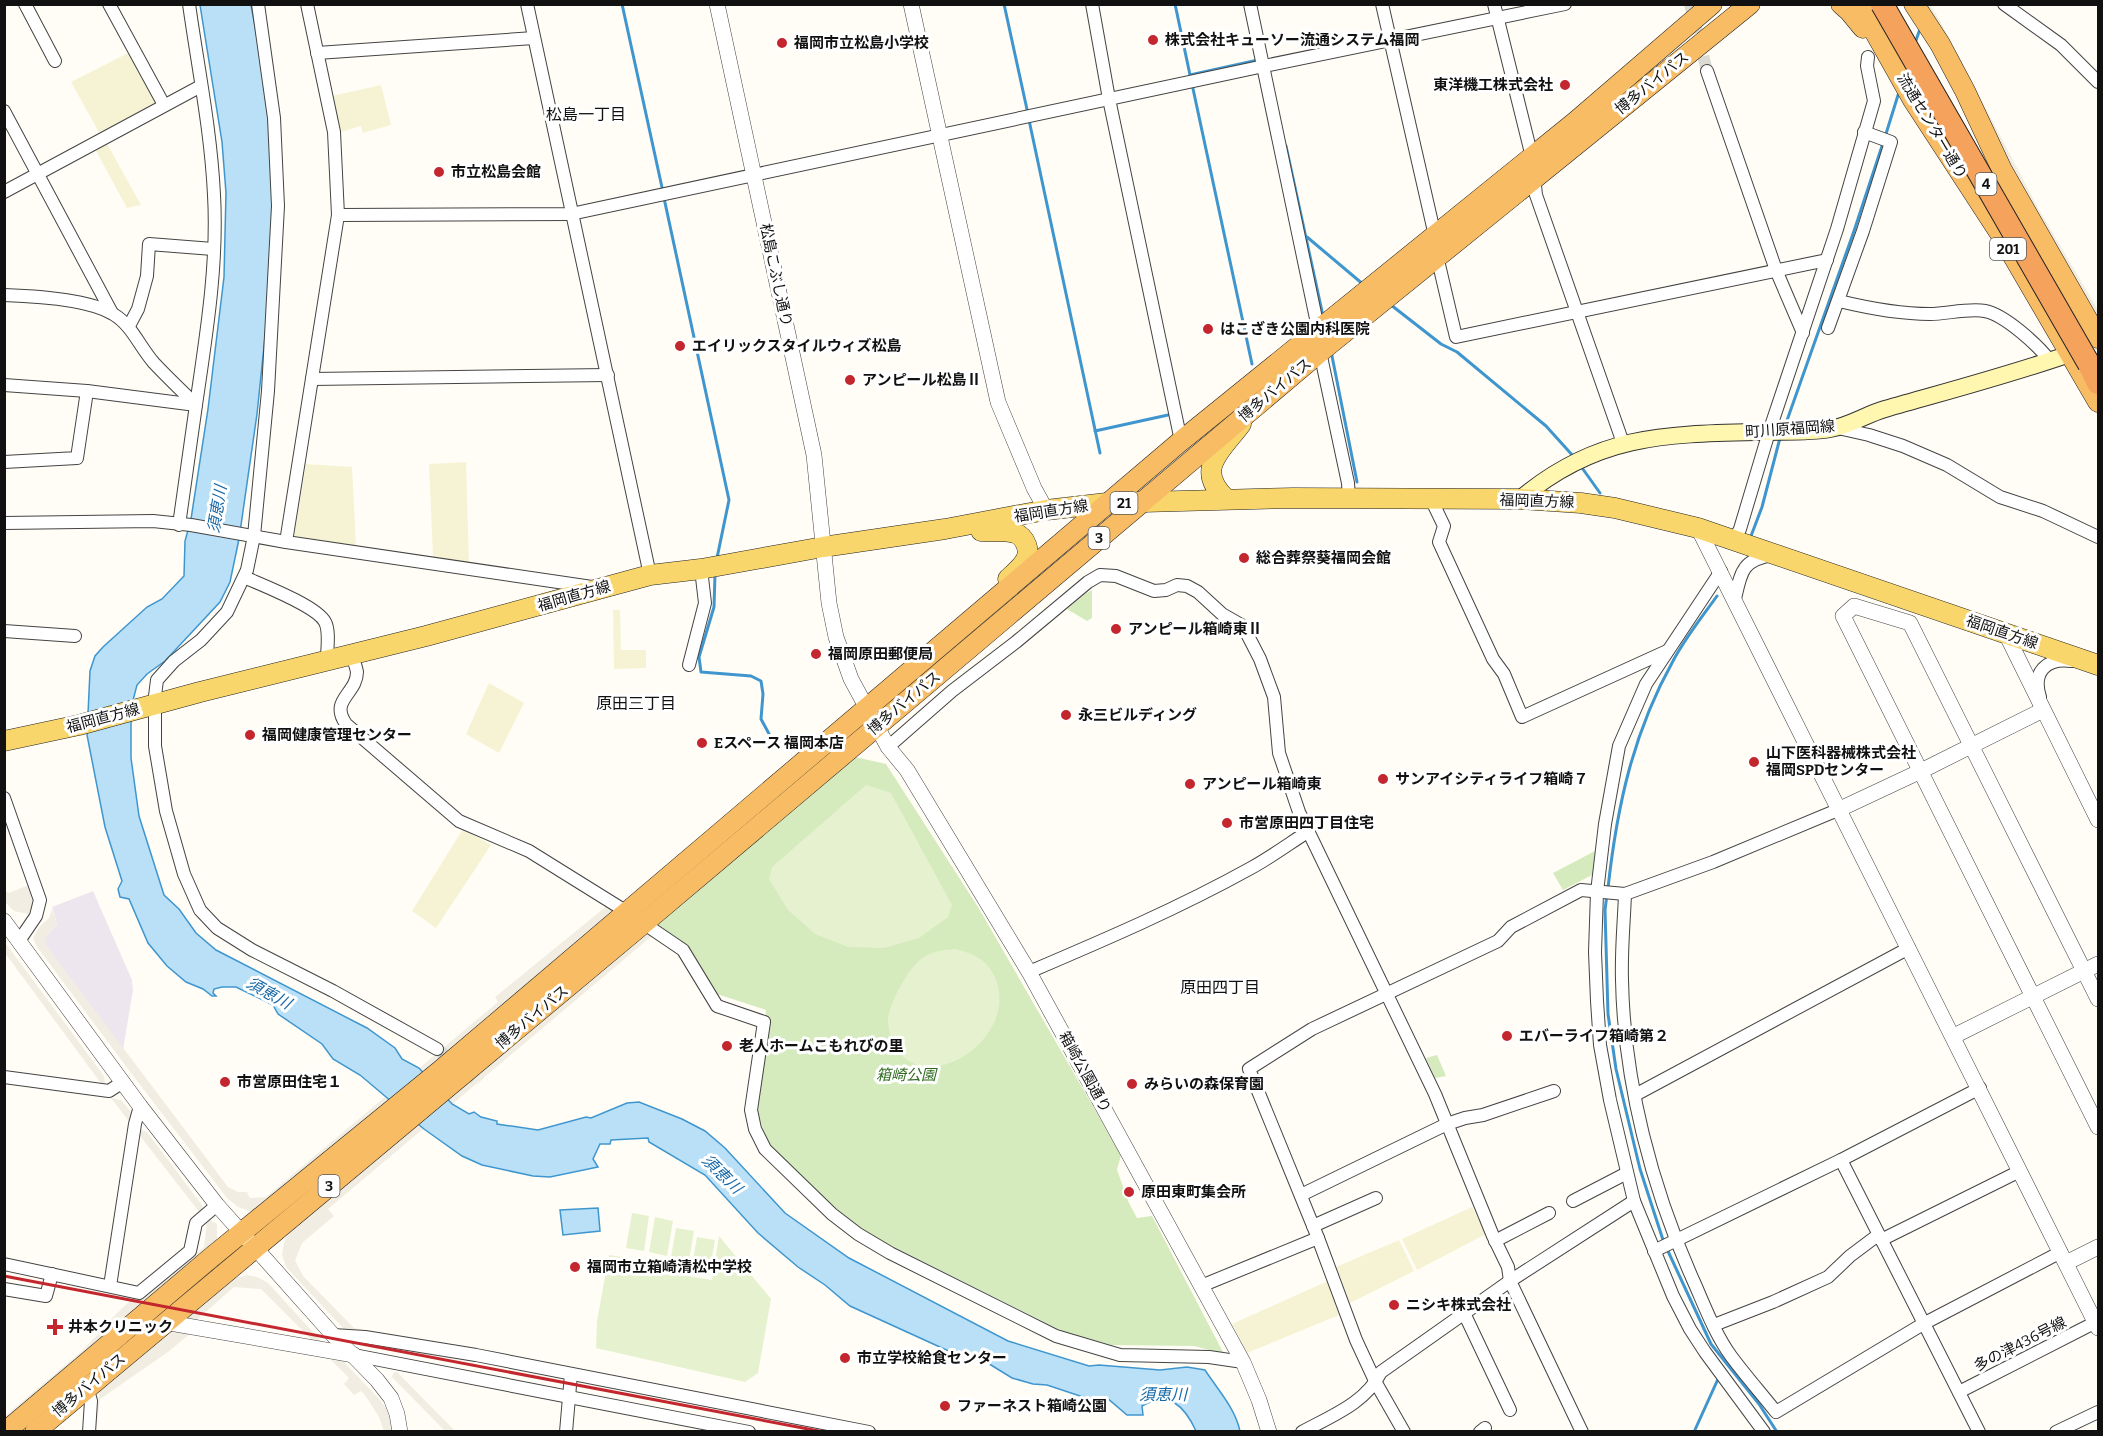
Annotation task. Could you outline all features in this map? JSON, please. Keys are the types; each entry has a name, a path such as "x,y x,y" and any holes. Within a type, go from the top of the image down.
{"highway":[{"name":"博多バイパス","path":"4,1431 387,1114 448,1076 644,923 873,717 926,658 1181,441 1532,157 1712,4"},
{"name":"博多バイパス","path":"35,1431 404,1125 448,1076 627,912 1140,503 1437,256 1750,4"},
{"path":"1677,63 1732,31 1768,4"},
{"path":"1841,4 1859,23 1931,140 1951,159"},
{"name":"流通センター通り","path":"1859,4 1913,100 1999,232 2098,402"},
{"name":"4","path":"1882,4 2098,383"},
{"name":"4","path":"1897,4 2098,356"},
{"name":"201","path":"1914,5 1940,44 2002,170 2098,338"}],"main road":[{"name":"町川原福岡線","path":"1520,499 1539,482 1565,466 1623,443 1656,436 1837,428 1881,410 2050,361 2098,343"},
{"path":"1226,499 1214,488 1210,474 1212,462 1249,412"},
{"name":"福岡直方線","path":"6,737 79,725 327,659 426,636 651,574 701,569 823,547 945,530 1046,510 1107,503 1226,499 1520,499 1615,508 1698,528 2098,665"},
{"path":"926,658 957,625 1026,560 1028,550 1025,542 1017,534 945,530"}],"street":[{"path":"25,4 56,61"},
{"path":"110,4 164,105"},
{"path":"185,525 196,405 210,309 214,186 189,4"},
{"path":"258,4 274,118 278,206 268,391 248,535 247,570 227,612 201,639 174,661 158,680 151,705 166,811 184,874 200,910 217,928 252,950 333,991 437,1049"},
{"path":"286,542 338,215 334,132 307,4"},
{"path":"527,4 651,574"},
{"name":"松島こぶし通り","path":"717,4 814,454 829,603 836,637 851,679 873,717"},
{"path":"911,4 998,402 1034,488 1046,510"},
{"path":"1092,4 1109,99 1181,441"},
{"path":"1250,4 1318,328"},
{"path":"1382,4 1435,236"},
{"path":"1494,4 1532,157 1536,195 1623,443"},
{"path":"338,215 571,214 1565,4"},
{"path":"2004,4 2061,45 2098,82"},
{"path":"317,53 534,38"},
{"path":"1734,541 1778,431 1803,333 1874,101 1867,66 1868,57"},
{"path":"1707,71 1776,270 1803,333"},
{"path":"4,192 201,86"},
{"path":"4,111 112,313"},
{"path":"1828,328 1891,142 1864,132"},
{"path":"129,326 138,309 147,276 149,244 213,249"},
{"path":"1437,256 1456,337 1827,260"},
{"path":"4,295 30,296 87,305 112,313 129,326 154,362 196,405"},
{"path":"1839,301 1861,306 1929,314 1984,311 1996,315 2016,328 2050,361"},
{"path":"1320,352 1348,483 1349,499"},
{"path":"312,379 608,375"},
{"path":"4,385 87,391 196,405"},
{"path":"4,462 77,458 87,391"},
{"path":"1837,428 1903,446 1947,465 2000,497 2043,511 2098,537"},
{"path":"1431,499 1444,526 1439,542 1492,659 1504,674 1522,717 1668,651"},
{"path":"4,523 153,521 600,588"},
{"path":"1698,528 1736,599 2097,1325"},
{"path":"1736,599 1742,570 1754,559 1773,554"},
{"path":"689,665 705,603 701,569"},
{"path":"1721,571 1646,684 1619,746 1605,825 1595,952 1600,1045 1610,1100 1634,1201 1665,1245 1730,1354 1776,1412 1923,1324 2064,1258 2098,1247"},
{"path":"888,747 952,691 1088,582 1100,575 1116,576 1154,591 1166,590 1177,585 1187,586 1198,591 1222,614 1243,626 1251,640 1274,698 1279,753 1299,812 1387,992 1447,1124 1495,1241 1509,1267 1510,1281 1582,1431"},
{"path":"244,577 272,588 319,614 327,624 327,659"},
{"path":"2098,999 2092,968 1972,745 1910,623 1854,606 1843,616 2098,1127"},
{"path":"4,631 75,636"},
{"path":"2006,634 2098,820"},
{"path":"351,653 357,671 356,679 340,706 340,716 346,724 459,821 529,851 683,950 717,1006 764,1022 751,1110 755,1129 765,1149 832,1214 858,1234 890,1253 1056,1336 1120,1355 1209,1357 1243,1362"},
{"path":"2043,710 2038,690 2038,677 2044,666 2058,660 2098,665"},
{"path":"1404,1431 1376,1383 1356,1340 1316,1232 1249,1069 1312,1029 1498,941 1511,927 1581,890 1622,893 1713,862 1840,809 2043,710"},
{"name":"箱崎公園通り","path":"873,717 888,747 907,771 1029,972 1243,1362 1269,1431"},
{"path":"4,798 40,900 36,916 19,941"},
{"path":"1029,972 1216,887 1254,867 1309,831"},
{"path":"1622,893 1622,981 1627,1042 1635,1095 1653,1172 1673,1296 1700,1345 1764,1431"},
{"path":"4,921 140,1106 217,1205 391,1398 400,1431"},
{"path":"1635,1095 1909,948"},
{"path":"1954,1036 2092,968"},
{"path":"4,1077 109,1091 123,1082"},
{"path":"1665,1245 1841,1160 1980,1088"},
{"path":"1301,1195 1447,1124 1484,1115 1554,1091"},
{"path":"110,1286 135,1124 140,1106"},
{"path":"1841,1160 1979,1431"},
{"path":"1714,1325 1828,1277 1850,1256 1880,1238 2020,1171"},
{"path":"1573,1201 1627,1173"},
{"path":"1201,1286 1316,1232 1376,1198"},
{"path":"1302,1431 1354,1404 1376,1383 1381,1372 1510,1281 1634,1201"},
{"path":"4,1264 139,1293 190,1251 196,1223 217,1205"},
{"path":"1495,1241 1549,1213"},
{"path":"4,1289 46,1296 52,1274"},
{"path":"1464,1313 1510,1410"},
{"path":"164,1322 354,1355 749,1431"},
{"name":"多の津436号線","path":"1959,1392 2097,1325"},
{"path":"333,1335 365,1337 476,1355 869,1431"},
{"path":"566,1431 571,1374"},
{"path":"87,1387 91,1401 89,1431"},
{"path":"2056,1431 2098,1412"}],"shaded area":[{"path":"1923,5 1930,5 1939,19 2038,208 2098,310 2098,326 2007,168"},
{"path":"130,52 157,103 100,134 71,82"},
{"path":"381,85 391,125 363,133 361,126 341,132 332,96"},
{"path":"106,142 141,205 127,208 95,149"},
{"path":"466,462 469,564 433,557 429,464"},
{"path":"306,464 352,467 356,546 294,537"},
{"path":"613,610 620,610 621,650 646,650 646,668 614,669"},
{"path":"489,683 524,703 499,753 466,734"},
{"path":"463,829 491,845 436,928 412,911"},
{"path":"32,884 34,897 32,911 28,914 14,911 5,902 4,889 8,893"},
{"path":"93,891 132,980 133,990 123,1050 45,944 45,938 57,924 52,907"},
{"path":"608,905 616,905 607,917 314,1163 291,1178 257,1210 250,1211 238,1207 227,1198 128,1069 37,947 33,938 39,927 49,918 52,909 57,924 45,938 45,944 228,1187 238,1192 247,1192 250,1198 266,1197 498,1002 495,997"},
{"path":"646,931 653,935 328,1209 334,1216 302,1243 295,1261 304,1277 354,1328 401,1337 344,1329 286,1267 282,1254 285,1239 300,1220"},
{"path":"4,941 104,1076 103,1086 5,953"},
{"path":"111,1098 121,1100 132,1113 131,1124"},
{"path":"141,1130 147,1132 202,1205 203,1210 200,1213 137,1132"},
{"path":"1472,1207 1486,1234 1417,1270 1402,1239"},
{"path":"210,1220 217,1224 217,1241 5,1423 5,1416 81,1352 134,1297 141,1299 204,1247 207,1221"},
{"path":"1399,1240 1414,1271 1350,1303 1336,1267"},
{"path":"248,1275 268,1283 322,1342 318,1346 261,1289 234,1287 193,1323 192,1332 168,1352 100,1399 94,1432 100,1390 234,1278"},
{"path":"1328,1281 1339,1315 1247,1353 1232,1324"},
{"path":"331,1360 343,1361 381,1401 387,1410 393,1431 384,1431 379,1417 365,1395 361,1391 354,1395 344,1384 349,1378"},
{"path":"394,1372 397,1372 455,1431 445,1431 392,1377"}],"green space":[{"path":"1092,590 1092,618 1087,621 1067,609 1085,594"},
{"name":"箱崎公園","path":"855,757 886,764 978,907 1121,1155 1117,1170 1137,1218 1152,1216 1224,1354 1194,1346 1112,1345 1062,1331 870,1235 828,1202 773,1149 755,1107 766,1010 717,994 680,940 657,924"},
{"path":"866,785 891,793 952,905 948,917 919,938 884,948 848,947 815,934 788,910 769,879 772,867"},
{"path":"1595,851 1594,874 1563,890 1553,873"},
{"path":"955,949 969,953 985,963 996,980 999,1003 993,1024 981,1042 963,1057 943,1065 923,1066 905,1059 892,1041 888,1021 889,1012 900,986 921,959 942,950"},
{"path":"1437,1055 1446,1076 1435,1078 1426,1058"},
{"path":"632,1213 649,1216 644,1251 626,1248"},
{"path":"655,1217 673,1221 667,1256 649,1252"},
{"path":"676,1228 694,1231 688,1267 670,1263"},
{"path":"719,1236 771,1299 758,1373 745,1382 596,1348 597,1321 609,1255 665,1264 664,1272 712,1280"},
{"path":"697,1237 715,1240 709,1275 691,1271"}],"water":[{"name":"須恵川","path":"200,5 251,5 265,80 274,183 271,279 257,414 239,539 230,582 220,602 165,661 147,674 137,685 132,704 131,758 139,816 164,895 179,909 196,933 216,950 367,1028 395,1048 402,1059 419,1068 452,1104 469,1114 474,1112 481,1117 497,1121 497,1124 538,1130 586,1117 591,1118 627,1103 639,1102 682,1119 705,1131 725,1148 785,1213 849,1258 1008,1341 1089,1366 1160,1370 1187,1367 1205,1370 1230,1407 1240,1431 1196,1431 1181,1408 1161,1400 1142,1406 1143,1415 1127,1415 1107,1398 1095,1401 1047,1385 1012,1378 991,1365 953,1350 953,1353 850,1306 758,1233 705,1175 649,1142 648,1138 611,1140 610,1144 600,1144 593,1159 598,1167 550,1177 533,1176 482,1165 462,1156 424,1129 360,1075 333,1059 322,1044 278,1014 273,1005 236,987 214,989 213,993 216,996 212,996 203,989 186,982 167,966 148,943 129,899 120,897 118,889 122,881 105,827 87,735 90,671 95,656 103,647 147,607 162,599 184,576 185,541 191,519 208,409 224,277 226,193 222,142"},
{"path":"598,1208 600,1231 563,1235 560,1210"}],"waterway":[{"path":"622,4 663,192"},
{"path":"1004,4 1028,114"},
{"path":"1175,4 1190,75"},
{"path":"1915,43 1920,29"},
{"path":"1190,75 1258,60"},
{"path":"1192,84 1252,364"},
{"path":"1885,137 1899,92"},
{"path":"1029,120 1100,453"},
{"path":"1785,426 1883,143"},
{"path":"1286,146 1323,316"},
{"path":"664,198 729,500 717,558"},
{"path":"1307,237 1364,285"},
{"path":"1391,305 1441,344 1457,352 1546,426 1574,457"},
{"path":"1331,351 1357,482"},
{"path":"1095,431 1168,415"},
{"path":"1751,536 1762,507 1780,438"},
{"path":"1580,465 1600,493"},
{"path":"715,574 714,607 699,657 701,672 751,676 761,681 763,694 761,719 775,745"},
{"path":"1608,888 1622,799 1647,715 1678,652 1717,596"},
{"path":"1607,894 1605,910 1608,1014 1616,1069 1640,1169 1664,1243"},
{"path":"1667,1249 1711,1344 1759,1404 1777,1432"},
{"path":"1694,1432 1718,1379"}],"tunnel":[{"path":"1690,4 1707,71"},
{"path":"437,1049 480,1082"}],"railway":[{"path":"4,1276 824,1432"}],"place":[{"name":"株式会社キューソー流通システム福岡","path":"1153,40"},
{"name":"福岡市立松島小学校","path":"782,43"},
{"name":"東洋機工株式会社","path":"1565,85"},
{"name":"市立松島会館","path":"439,172"},
{"name":"はこざき公園内科医院","path":"1208,329"},
{"name":"エイリックスタイルウィズ松島","path":"680,346"},
{"name":"アンピール松島Ⅱ","path":"850,380"},
{"name":"総合葬祭葵福岡会館","path":"1244,558"},
{"name":"アンピール箱崎東Ⅱ","path":"1116,629"},
{"name":"福岡原田郵便局","path":"816,654"},
{"name":"永三ビルディング","path":"1066,715"},
{"name":"福岡健康管理センター","path":"250,735"},
{"name":"Eスペース 福岡本店","path":"702,743"},
{"name":"山下医科器械株式会社 福岡SPDセンター","path":"1754,762"},
{"name":"サンアイシティライフ箱崎７","path":"1383,779"},
{"name":"アンピール箱崎東","path":"1190,784"},
{"name":"市営原田四丁目住宅","path":"1227,823"},
{"name":"エバーライフ箱崎第２","path":"1507,1036"},
{"name":"老人ホームこもれびの里","path":"727,1046"},
{"name":"市営原田住宅１","path":"225,1082"},
{"name":"みらいの森保育園","path":"1132,1084"},
{"name":"原田東町集会所","path":"1129,1192"},
{"name":"福岡市立箱崎清松中学校","path":"575,1267"},
{"name":"ニシキ株式会社","path":"1394,1305"},
{"name":"井本クリニック","path":"55,1327"},
{"name":"市立学校給食センター","path":"845,1358"},
{"name":"ファーネスト箱崎公園","path":"945,1406"}],"district":[{"name":"松島一丁目","path":"586,114"},
{"name":"原田三丁目","path":"636,703"},
{"name":"原田四丁目","path":"1220,987"}]}
